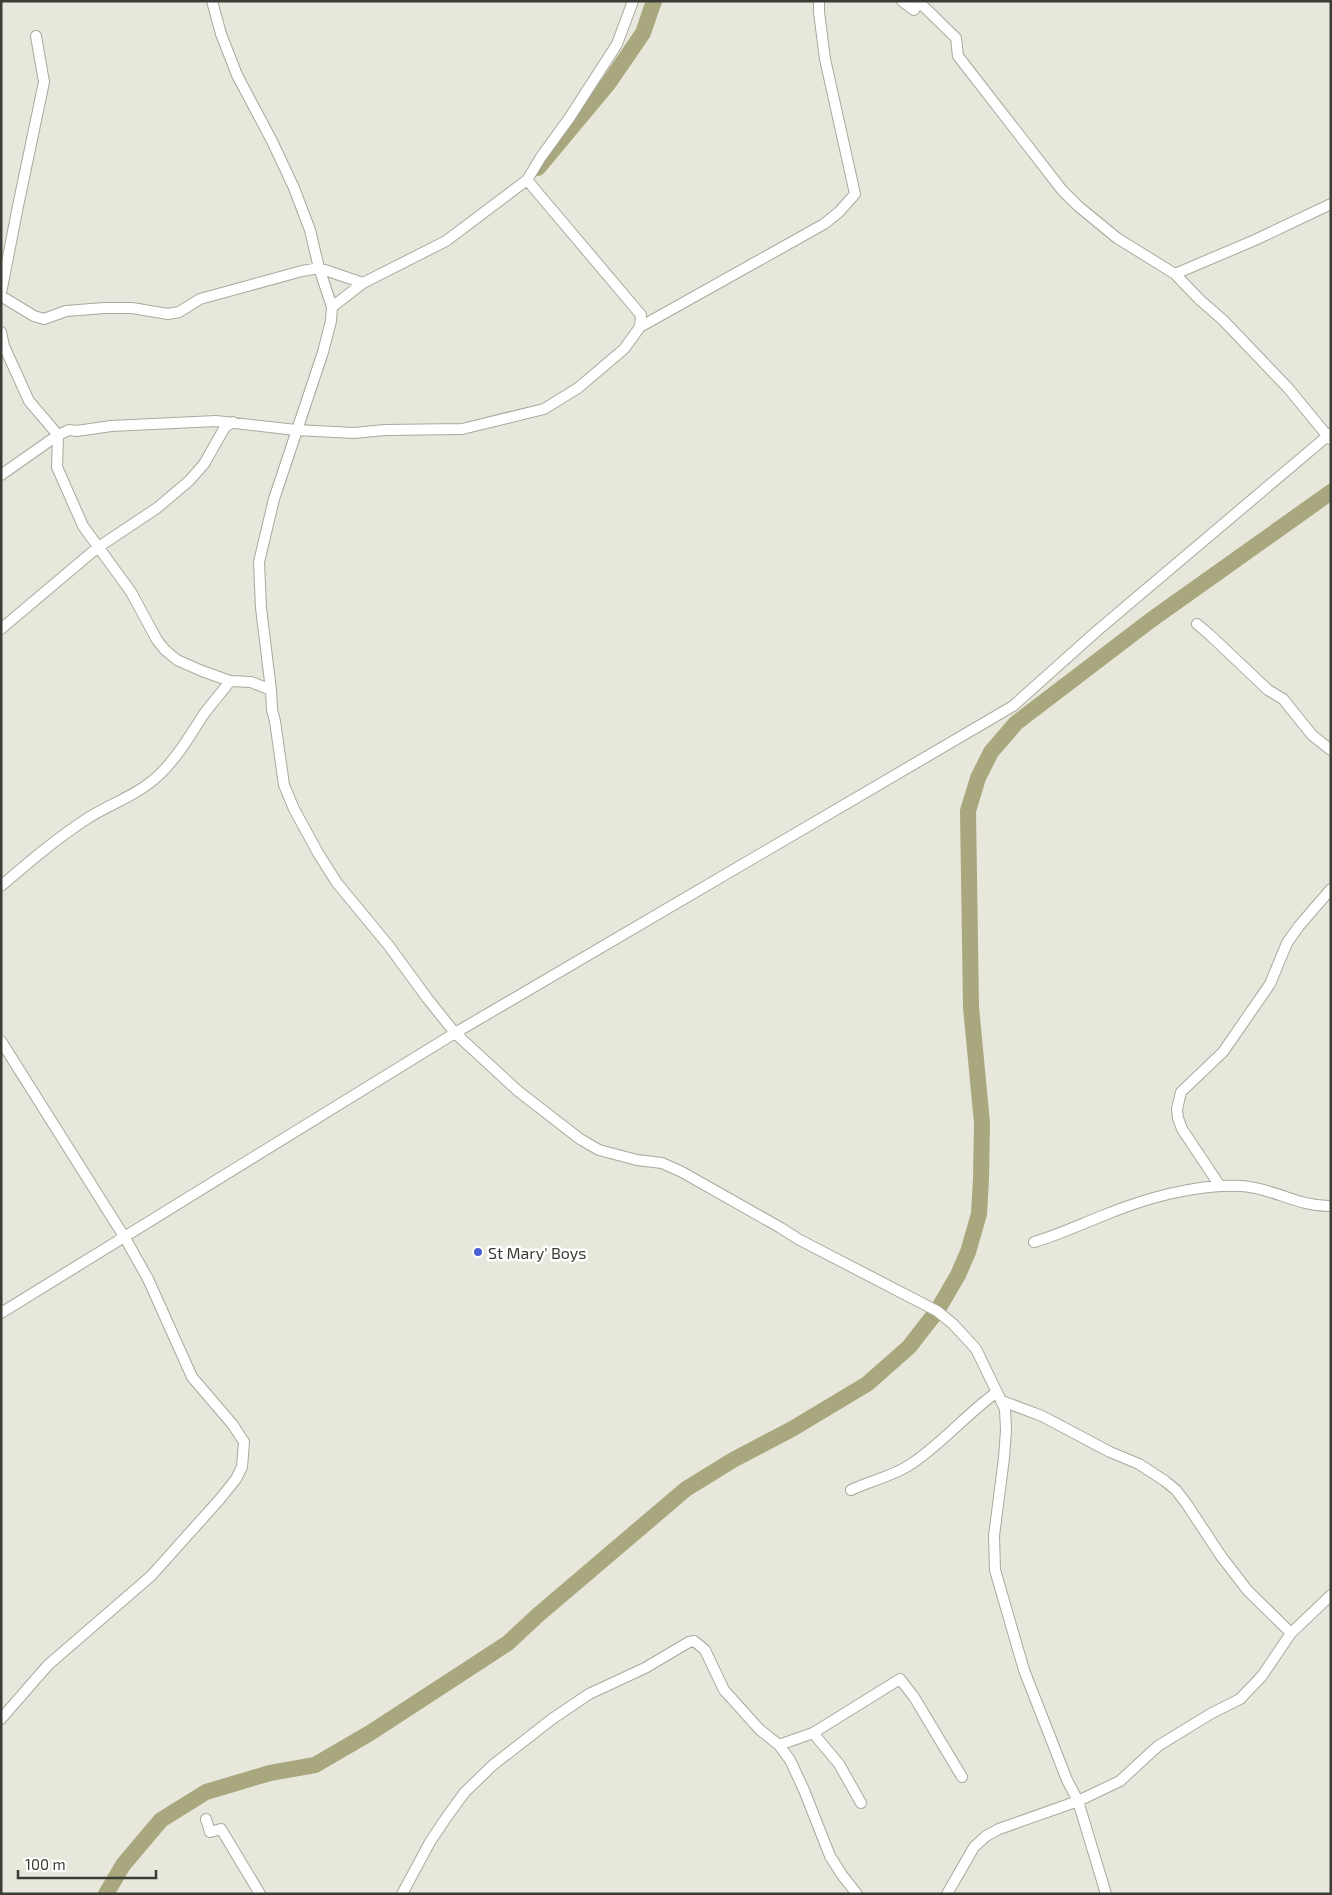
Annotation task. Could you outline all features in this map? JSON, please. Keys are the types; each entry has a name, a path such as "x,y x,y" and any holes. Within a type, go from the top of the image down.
{"street":[{"path":"212,1 221,34 237,75 294,188 310,230 319,268 332,307 331,321 323,352 272,507 259,562 261,608 272,710 284,785 294,809 337,883 389,946 455,1033 518,1091 580,1139 598,1150 662,1164 682,1172 806,1243 937,1311 976,1350 1005,1409 1004,1458 994,1536 995,1570 1024,1670 1066,1780 1078,1801 1106,1894"},
{"path":"332,307 363,282 446,241 527,180 618,44 633,1"},
{"path":"1,475 58,435 69,430 77,431 111,426 216,420 296,430 354,433 385,430 462,429 544,409 578,388 624,349 640,327 824,224 840,212 855,194 825,59 819,1"},
{"path":"1,1313 455,1033 1013,706 1098,630 1330,436 1288,388 1176,274 1117,238 1078,206 1049,175 958,56 956,38 919,2 914,10 902,1"},
{"path":"36,36 44,82 1,295 34,316 44,319 66,312 104,308 132,308 168,314 179,312 207,296 284,275 319,268 363,282"},
{"path":"527,180 641,315 640,327"},
{"path":"1176,274 1255,240 1331,204"},
{"path":"1,332 4,346 29,401 58,435 57,467 83,526 97,548 111,562 127,586 164,650 188,665 230,681 251,682 271,690"},
{"path":"1,629 97,548 157,508 189,481 204,464 225,427 233,422"},
{"path":"1196,624 1268,690 1283,699 1312,735 1331,750"},
{"path":"1,886 66,833 96,813 138,792 159,775 180,752 204,714 230,681"},
{"path":"1220,1186 1182,1129 1177,1109 1181,1092 1223,1052 1270,984 1287,943 1299,926 1331,890"},
{"path":"1,1041 125,1238 148,1279 192,1377 242,1436 244,1442 242,1467 236,1479 220,1499 151,1576 48,1665 1,1719"},
{"path":"1034,1242 1153,1198 1205,1186 1256,1188 1307,1204 1331,1206"},
{"path":"851,1490 869,1482 891,1476 910,1465 981,1403 1000,1396 1110,1452 1139,1464 1165,1481 1176,1490 1186,1503 1221,1556 1248,1591 1291,1633"},
{"path":"947,1894 974,1847 986,1836 999,1829 1078,1801 1120,1781 1158,1746 1212,1713 1240,1699 1262,1676 1291,1633 1331,1595"},
{"path":"402,1894 430,1842 446,1818 465,1792 493,1765 552,1719 589,1694 644,1668 694,1641 700,1644 708,1656 724,1690 754,1724 779,1745 790,1760 830,1856 857,1894"},
{"path":"779,1745 813,1733 900,1679 914,1697 962,1777"},
{"path":"813,1733 839,1764 861,1803"},
{"path":"206,1819 210,1832 221,1829 260,1894"}],"waterway":[{"path":"538,168 608,84 643,33 654,1"},
{"path":"106,1894 123,1865 161,1820 206,1792 270,1773 315,1765 370,1733 508,1643 538,1615 686,1489 733,1460 792,1429 867,1384 909,1347 937,1311 958,1275 968,1252 979,1214 982,1123 971,1007 968,811 978,778 991,752 1016,723 1151,620 1331,492"}],"place":[{"name":"St Mary' Boys","path":"478,1252"}]}
